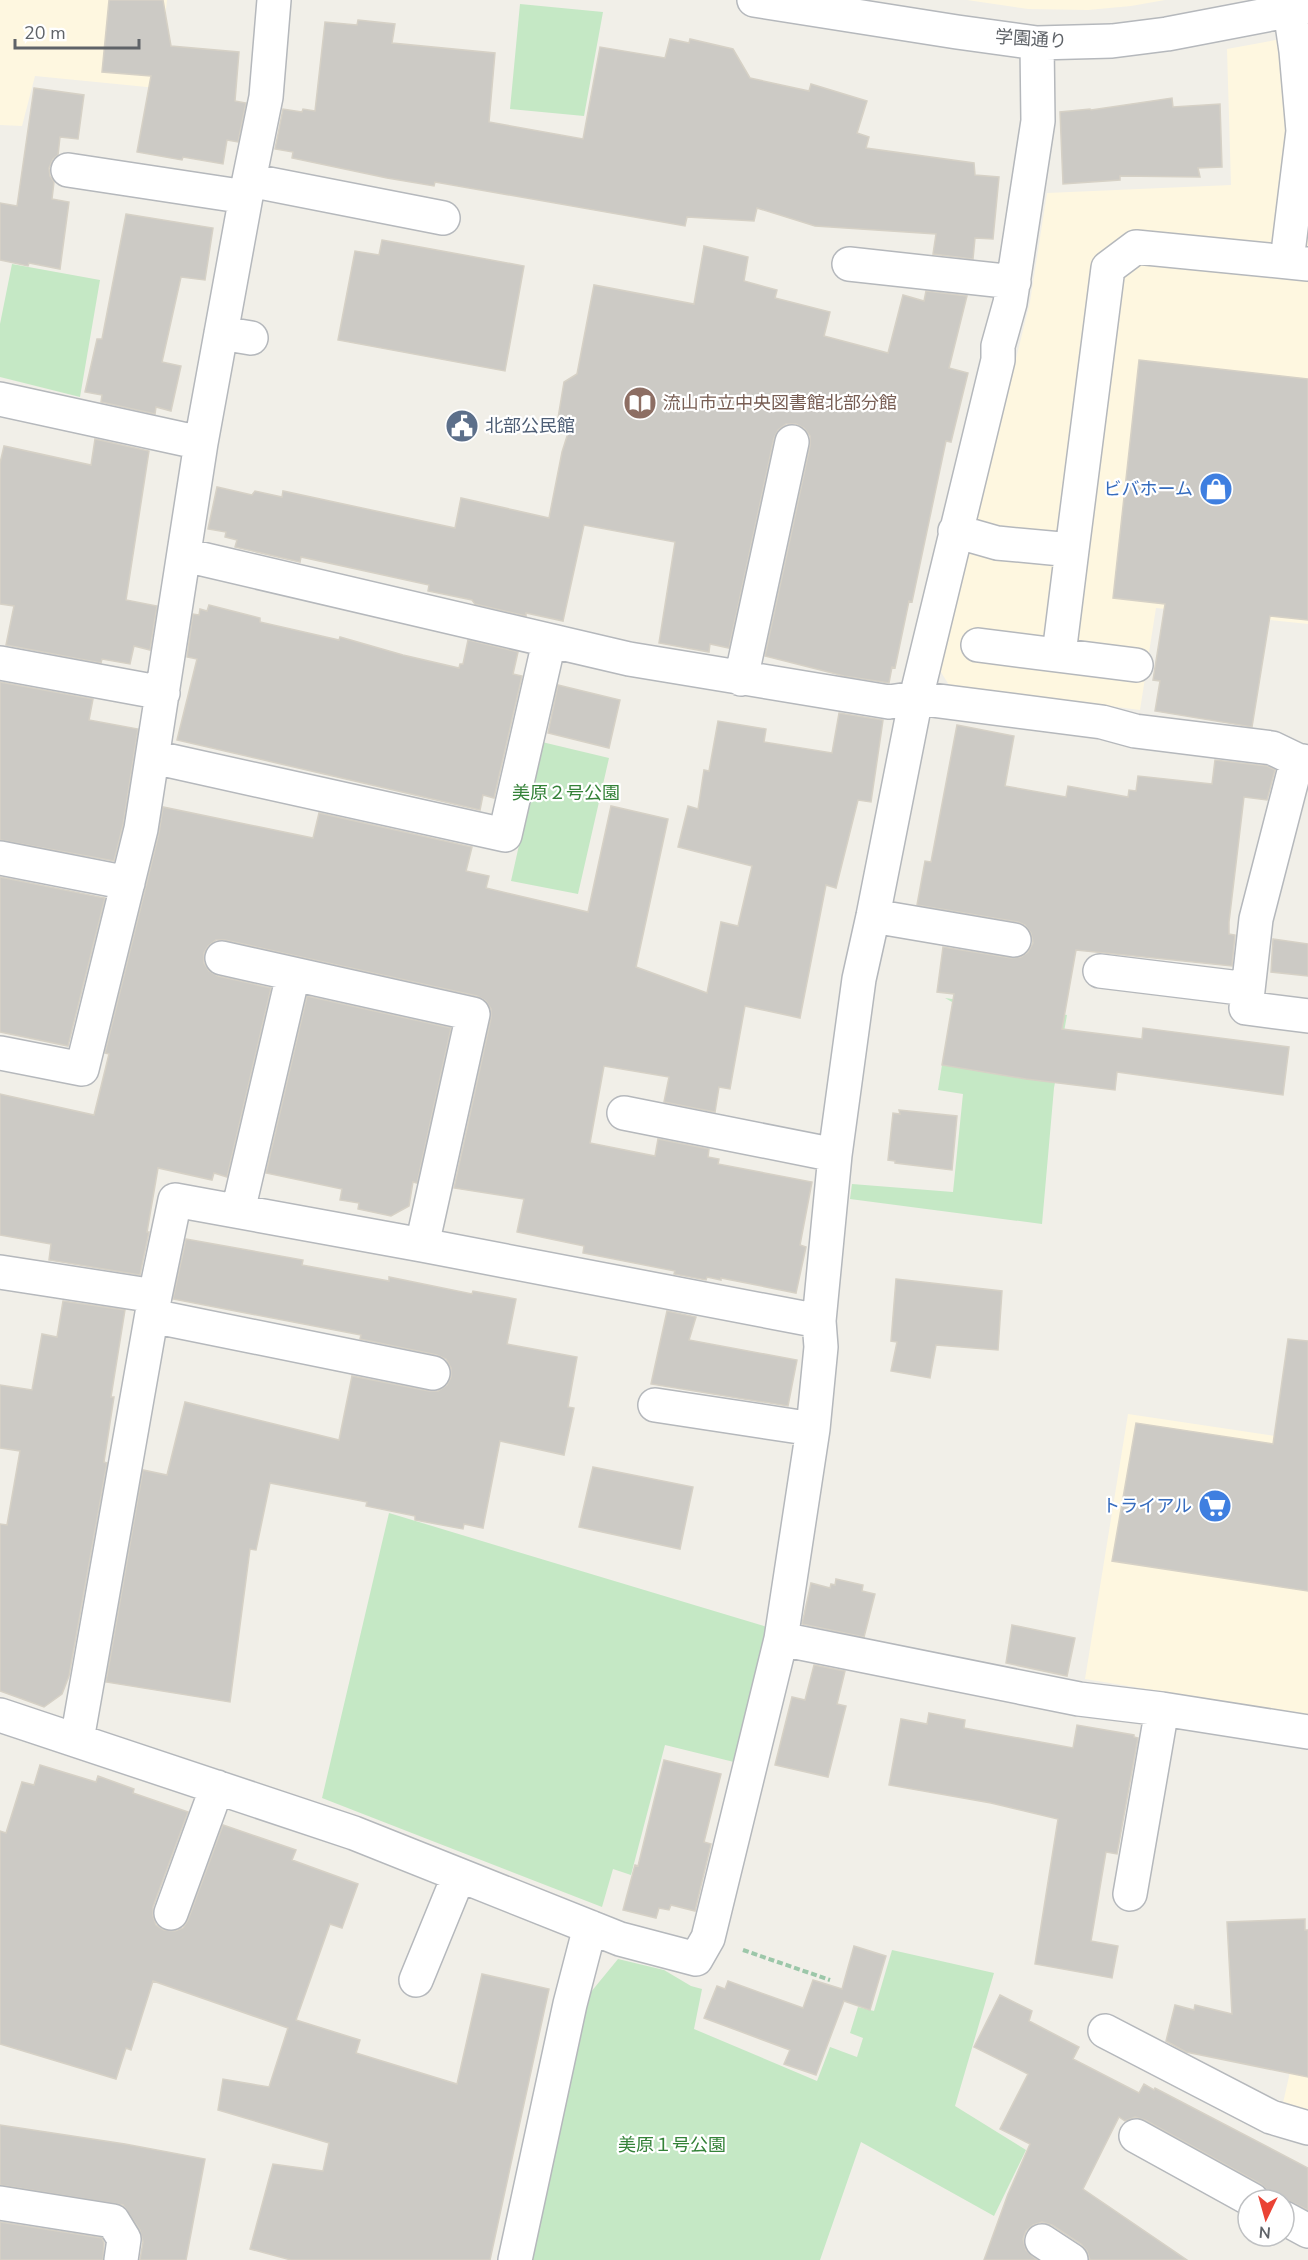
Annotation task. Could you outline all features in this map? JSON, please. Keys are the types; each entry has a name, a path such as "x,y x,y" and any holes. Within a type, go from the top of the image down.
{"street":[{"path":"0,1053 82,1069 141,830 201,443 236,336 247,189 266,97 274,0"},
{"name":"学園通り","path":"754,0 920,13 1037,43 1112,41 1299,8"},
{"path":"1059,654 1108,268 1136,247 1298,262 1306,130 1296,51 1299,8"},
{"path":"0,1715 354,1833 620,1940 696,1959 708,1938 781,1639 813,1430 821,1347 819,1321 835,1155 859,979 916,698 998,360 998,346 1014,282 1038,121 1037,43"},
{"path":"68,170 247,189 443,218"},
{"path":"849,264 1014,282"},
{"path":"0,399 201,443"},
{"path":"741,679 792,442"},
{"path":"955,531 997,543 1072,550"},
{"path":"184,555 549,642 741,679 889,702 916,698 1102,722 1135,731 1272,748 1302,761 1256,919 1246,1008 1308,1016"},
{"path":"153,757 505,835 549,642"},
{"path":"978,645 1136,665"},
{"path":"0,663 164,693"},
{"path":"0,858 128,884"},
{"path":"873,916 1014,940"},
{"path":"222,958 472,1014 422,1245"},
{"path":"1100,971 1248,989"},
{"path":"238,1211 293,975"},
{"path":"624,1113 835,1155"},
{"path":"78,1740 153,1306 175,1200 819,1321"},
{"path":"0,1272 433,1373"},
{"path":"655,1405 813,1430"},
{"path":"781,1639 1079,1699 1308,1731"},
{"path":"1130,1894 1162,1709"},
{"path":"171,1913 217,1787"},
{"path":"416,1980 459,1875"},
{"path":"515,2260 570,2004 590,1927"},
{"path":"1105,2031 1272,2117 1308,2128"},
{"path":"1136,2136 1236,2191"},
{"path":"0,2203 113,2221 124,2239 121,2260"},
{"path":"1042,2241 1071,2260"}],"path":[{"path":"708,1938 830,1980"}],"shaded area":[{"path":"0,0 167,0 157,88 35,76 22,126 0,125"},
{"path":"967,0 1165,0 1088,10 1028,9"},
{"path":"1308,34 1308,624 1156,608 1140,710 949,685 939,669 1030,302 1047,193 1231,185 1227,49"},
{"path":"1128,1414 1308,1441 1308,1715 1085,1679"},
{"path":"1300,2028 1308,2029 1308,2111 1283,2103"}],"green space":[{"path":"520,4 603,12 584,116 510,109"},
{"path":"12,264 100,280 80,397 0,377 0,324"},
{"name":"美原２号公園","path":"542,742 609,758 578,894 511,881"},
{"path":"945,998 1067,1015 1054,1088 1042,1224 850,1199 852,1184 953,1192 963,1094 938,1090 942,1065 1041,1081 1051,1019 952,1002"},
{"path":"389,1513 767,1627 738,1763 665,1745 631,1875 613,1869 602,1907 322,1798"},
{"name":"美原１号公園","path":"892,1950 994,1973 955,2106 1026,2150 994,2216 861,2142 820,2260 529,2260 586,1998 618,1959 664,1970 691,1986 702,1989 694,2029 817,2081 830,2047 857,2057 863,2038 850,2033 858,2007 874,2011"}],"building":[{"path":"109,0 163,0 171,46 239,52 235,101 246,103 238,142 227,140 223,164 137,152 151,76 102,72"},
{"path":"358,20 395,24 392,43 495,53 489,122 583,139 600,47 665,58 670,39 689,43 690,39 733,49 750,78 809,91 811,84 867,101 857,133 869,137 866,148 974,163 975,175 999,177 993,239 975,238 973,259 933,254 936,234 815,226 757,208 754,221 687,217 685,226 435,182 434,186 387,178 292,158 293,152 275,149 283,109 302,112 303,109 315,111 325,22 357,25"},
{"path":"34,88 84,95 78,139 60,137 58,155 53,159 49,168 54,182 52,199 69,202 60,269 0,260 0,203 17,206"},
{"path":"1172,98 1173,107 1220,104 1222,167 1198,168 1200,177 1120,176 1120,180 1063,184 1060,112 1091,110"},
{"path":"126,214 213,228 205,280 181,277 162,362 181,366 171,411 156,407 155,414 101,402 102,395 85,392 97,339 102,339"},
{"path":"382,240 524,266 505,371 338,340 355,251 379,255"},
{"path":"704,246 748,257 744,281 777,290 775,298 830,312 824,336 888,353 903,295 924,301 926,291 967,296 949,368 968,373 951,442 946,441 912,602 909,601 895,668 892,667 889,683 844,676 765,656 810,446 810,436 804,428 796,424 786,424 778,430 774,438 729,648 710,644 709,652 659,643 675,542 584,525 563,621 526,613 526,616 475,604 472,600 428,591 429,585 301,557 300,562 235,547 237,540 225,537 226,532 208,529 217,487 252,495 255,491 282,497 283,491 455,528 461,498 549,518 568,433 558,418 564,382 577,374 594,285 694,304"},
{"name":"ビバホーム","path":"1139,360 1308,379 1308,620 1270,616 1252,727 1155,711 1160,681 1153,680 1165,604 1113,598"},
{"path":"95,439 149,451 126,600 157,606 150,650 134,646 130,664 102,659 101,663 6,645 14,606 0,604 0,463 4,446 91,465"},
{"path":"209,605 260,618 260,622 339,640 340,637 459,668 460,664 463,664 468,640 518,652 513,674 522,676 494,798 483,795 480,810 177,740 197,659 187,657 193,614 199,615 200,609 207,611"},
{"path":"0,682 93,699 89,720 138,729 123,825 114,861 0,840"},
{"path":"558,685 620,700 609,748 548,733"},
{"path":"839,713 883,720 871,802 858,800 836,888 826,885 800,1018 745,1006 730,1089 719,1087 715,1112 664,1102 669,1077 604,1066 590,1143 655,1156 658,1139 709,1149 708,1157 719,1159 718,1164 812,1182 800,1245 806,1247 796,1293 721,1278 721,1280 707,1277 706,1280 674,1274 675,1271 583,1253 584,1246 517,1232 524,1199 454,1188 491,1018 491,1009 486,1001 477,996 225,940 216,940 208,946 204,953 204,963 209,971 218,976 271,988 227,1177 214,1173 212,1180 158,1168 140,1275 49,1260 51,1244 0,1235 0,1094 94,1115 109,1054 105,1053 159,833 163,807 313,838 319,813 472,847 466,871 489,876 486,888 588,912 611,806 668,819 636,967 707,993 721,922 738,926 752,866 678,847 688,806 698,809 704,770 709,771 718,721 766,729 764,742 832,753"},
{"path":"957,725 1014,736 1005,786 1066,797 1068,786 1128,797 1129,790 1136,791 1138,776 1212,784 1215,760 1267,766 1275,770 1267,800 1244,797 1229,922 1229,934 1235,935 1232,966 1076,950 1062,1029 1142,1039 1143,1028 1289,1047 1283,1095 1117,1072 1115,1090 1026,1079 942,1065 954,994 937,992 943,947 1011,958 1021,957 1028,952 1033,943 1031,933 1025,925 1018,922 917,905 925,861 931,862"},
{"path":"0,877 105,898 68,1046 0,1032"},
{"path":"1273,939 1308,944 1308,976 1271,972"},
{"path":"307,996 451,1028 417,1183 413,1182 409,1206 391,1216 358,1209 359,1203 340,1200 342,1189 266,1173"},
{"path":"899,1110 957,1116 952,1170 895,1163 895,1161 888,1160 893,1113 900,1114"},
{"path":"186,1239 303,1260 302,1265 389,1281 389,1277 472,1294 473,1291 516,1299 507,1344 577,1357 568,1407 574,1408 564,1455 500,1441 483,1528 464,1524 463,1529 415,1520 415,1516 366,1506 367,1502 270,1483 256,1550 250,1549 230,1702 106,1682 143,1470 167,1475 185,1402 339,1440 352,1376 438,1391 447,1385 451,1377 451,1368 446,1359 437,1355 360,1339 361,1335 173,1299"},
{"path":"896,1279 1002,1291 998,1350 936,1345 930,1378 891,1371 897,1342 891,1341"},
{"path":"63,1301 125,1310 111,1397 114,1397 104,1462 107,1463 69,1676 62,1694 44,1707 0,1691 0,1524 7,1525 20,1451 0,1448 0,1385 32,1390 42,1334 57,1337"},
{"path":"667,1311 696,1317 689,1340 797,1360 788,1406 651,1384"},
{"name":"トライアル","path":"1288,1339 1308,1341 1308,1591 1112,1561 1136,1423 1273,1444"},
{"path":"593,1467 693,1487 680,1549 579,1527"},
{"path":"836,1579 863,1585 862,1591 875,1594 864,1637 802,1624 811,1583 830,1588 831,1584 835,1585"},
{"path":"1012,1625 1075,1638 1067,1676 1006,1663"},
{"path":"814,1665 845,1671 837,1704 846,1706 828,1777 775,1765 792,1697 805,1700"},
{"path":"929,1713 965,1720 964,1728 1073,1748 1077,1725 1134,1735 1138,1738 1117,1854 1106,1852 1091,1941 1118,1946 1112,1978 1035,1964 1058,1819 991,1803 889,1785 901,1719 927,1724"},
{"path":"664,1760 721,1774 704,1842 711,1844 695,1911 671,1905 669,1910 659,1908 656,1918 623,1910 635,1865 638,1866"},
{"path":"40,1765 96,1782 98,1776 134,1789 133,1793 188,1812 153,1907 156,1925 164,1930 175,1931 183,1928 188,1920 223,1825 296,1850 292,1860 358,1884 342,1928 330,1924 296,2020 360,2040 356,2053 457,2084 482,1974 549,1989 490,2260 291,2260 250,2249 273,2164 323,2171 329,2143 218,2110 223,2079 269,2087 288,2028 153,1981 131,2050 126,2048 116,2079 0,2044 0,1831 6,1833 22,1782 34,1785"},
{"path":"1305,1919 1305,1930 1308,1930 1308,2077 1186,2052 1166,2041 1175,2005 1194,2010 1195,2005 1232,2014 1227,1922"},
{"path":"854,1946 886,1956 870,2010 844,2001 816,2075 784,2064 790,2050 704,2018 717,1986 725,1989 728,1981 803,2008 813,1980 842,1989"},
{"path":"1000,1995 1032,2011 1029,2021 1079,2047 1073,2059 1139,2093 1144,2084 1154,2090 1155,2088 1308,2168 1308,2210 1296,2204 1296,2188 1265,2188 1145,2120 1135,2117 1125,2121 1119,2117 1083,2189 1187,2260 1090,2260 1081,2244 1052,2225 1042,2222 1026,2231 1023,2239 1026,2250 1037,2260 984,2260 1008,2194 1030,2144 1000,2129 1028,2074 974,2047"},
{"path":"0,2125 205,2159 186,2260 140,2260 143,2242 140,2230 123,2205 0,2185"},
{"path":"0,2222 102,2238 103,2260 0,2260"}],"place":[{"name":"流山市立中央図書館北部分館","path":"640,403"},
{"name":"北部公民館","path":"462,426"},
{"name":"ビバホーム","path":"1216,489"},
{"name":"トライアル","path":"1215,1506"}]}
